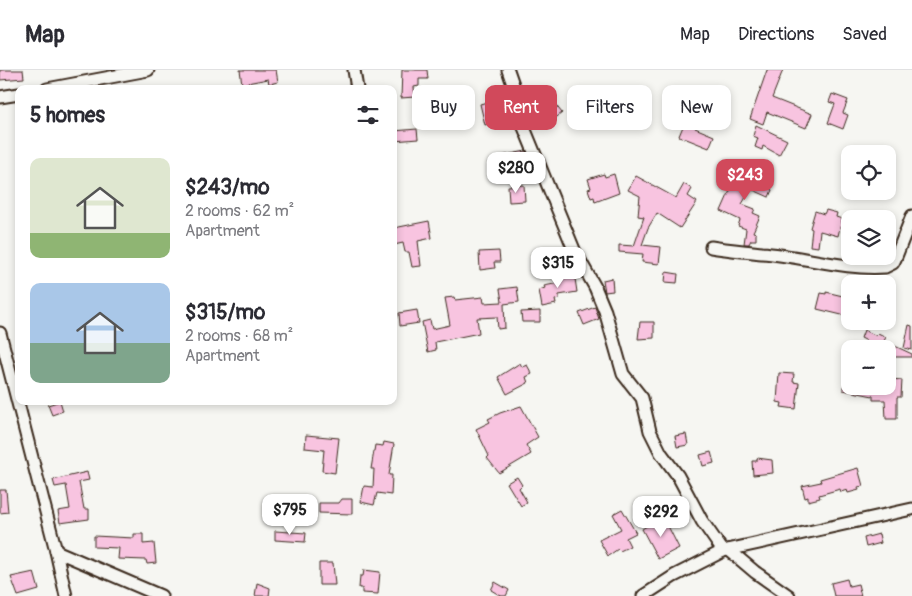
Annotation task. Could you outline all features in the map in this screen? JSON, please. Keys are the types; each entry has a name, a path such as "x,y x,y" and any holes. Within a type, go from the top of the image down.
{"street":[{"path":"68,85 148,70"},
{"path":"354,70 356,85"},
{"path":"508,70 517,96 522,125 575,252 595,287 605,311 624,374 642,398 650,431 661,453 678,476 702,521 726,550 789,596"},
{"path":"0,97 15,95"},
{"path":"711,247 739,252 761,252 802,260 885,267 893,264 912,216"},
{"path":"0,333 15,392"},
{"path":"18,405 66,596"},
{"path":"643,596 674,576 726,550 912,509"},
{"path":"56,552 161,596"}],"building":[{"path":"0,70 23,70 24,78 0,80"},
{"path":"240,70 276,70 278,82 269,84 268,79 242,84"},
{"path":"402,70 427,70 428,79 419,79 419,85 412,85 412,97 401,98"},
{"path":"767,70 783,70 772,98 812,114 806,128 767,112 763,124 750,119"},
{"path":"832,94 848,100 843,113 848,115 843,129 828,123 835,104 829,102"},
{"path":"485,103 485,125 480,104"},
{"path":"557,107 562,113 557,117"},
{"path":"756,125 787,140 779,155 763,146 762,150 755,147 758,138 753,136"},
{"path":"417,130 418,139 397,141 397,131"},
{"path":"681,130 700,130 714,136 709,148 679,136"},
{"path":"526,151 529,160 503,165 501,156"},
{"path":"747,167 764,178 762,182 772,190 769,197 751,189 742,204 755,209 753,213 760,216 753,232 756,233 756,240 751,240 749,244 744,244 746,229 738,226 740,220 721,211 740,168 746,170"},
{"path":"604,174 605,177 614,174 619,193 595,202 594,197 591,198 588,189 591,188 588,179"},
{"path":"636,176 676,198 684,184 692,189 688,196 697,202 680,228 657,213 648,228 642,245 661,247 659,264 642,262 643,254 619,252 619,245 634,246 644,217 638,216 640,196 628,190"},
{"path":"524,185 525,201 509,202 508,186"},
{"path":"826,210 837,213 836,217 841,219 838,236 820,231 818,247 810,246 812,229 810,228 815,211 824,214"},
{"path":"429,221 432,238 418,241 421,266 412,267 409,252 405,252 403,243 397,244 397,227"},
{"path":"499,251 500,262 494,262 495,268 480,270 479,252"},
{"path":"574,272 577,292 559,295 559,299 555,300 556,304 542,307 539,290 545,288 544,286 559,283 558,274"},
{"path":"666,272 678,274 677,283 665,282"},
{"path":"612,278 613,291 605,292 603,280"},
{"path":"517,287 519,302 504,304 505,328 498,329 497,317 477,318 479,333 435,342 436,350 428,352 422,322 430,320 432,329 450,325 445,298 454,297 455,300 483,297 484,303 502,302 500,289"},
{"path":"826,292 841,296 841,315 817,309 821,293 826,294"},
{"path":"595,307 599,319 584,325 579,313"},
{"path":"417,310 419,323 400,326 399,313"},
{"path":"540,311 540,322 522,322 521,312"},
{"path":"640,322 654,322 654,338 638,339"},
{"path":"909,325 912,326 912,350 904,348"},
{"path":"864,330 877,336 878,333 886,337 884,340 865,340 861,338"},
{"path":"896,347 912,354 912,357 896,357"},
{"path":"520,363 522,367 527,365 532,374 526,377 528,383 507,394 498,377"},
{"path":"779,373 794,374 793,382 799,383 796,409 781,407 782,403 777,402"},
{"path":"896,380 902,380 901,397 897,397 897,419 886,419 885,400 873,400 873,396 868,395 896,395"},
{"path":"48,405 61,405 63,411 52,415"},
{"path":"521,406 538,437 526,445 531,454 499,473 487,458 489,456 476,429 490,422 488,419"},
{"path":"686,434 688,445 677,447 675,436"},
{"path":"306,435 339,438 335,473 322,471 324,450 305,448"},
{"path":"384,442 394,444 389,475 392,475 391,495 377,493 374,505 361,502 364,486 373,487 374,469 371,469 375,445 383,446"},
{"path":"711,452 714,463 703,466 700,455"},
{"path":"757,458 772,460 773,473 753,475 752,461 757,461"},
{"path":"858,468 863,486 858,487 859,490 848,493 847,490 841,492 840,489 819,495 820,498 808,501 808,497 805,498 802,486 821,482 820,479"},
{"path":"87,472 89,480 79,482 84,509 89,509 89,519 60,523 58,511 70,509 66,485 55,487 53,480"},
{"path":"517,477 522,485 519,488 527,502 521,506 507,483"},
{"path":"0,490 6,490 8,512 0,513"},
{"path":"342,499 352,499 352,514 319,513 319,503 339,503"},
{"path":"622,509 636,533 626,538 630,546 620,551 618,549 608,556 599,540 621,529 613,514"},
{"path":"663,516 679,548 658,559 642,529"},
{"path":"275,531 306,533 305,542 275,540"},
{"path":"134,534 143,534 143,544 154,543 156,563 147,564 146,560 118,559 119,548 94,547 94,536 134,538"},
{"path":"879,534 881,543 866,547 864,538"},
{"path":"319,563 333,563 335,585 319,585"},
{"path":"364,570 380,572 378,594 362,593 362,588 359,588 360,576 363,576"},
{"path":"34,572 39,590 18,596 11,577"},
{"path":"847,579 849,586 858,584 861,596 834,596 831,583"},
{"path":"495,582 509,590 506,596 501,596 491,590"},
{"path":"257,583 270,588 269,596 255,596"}]}
